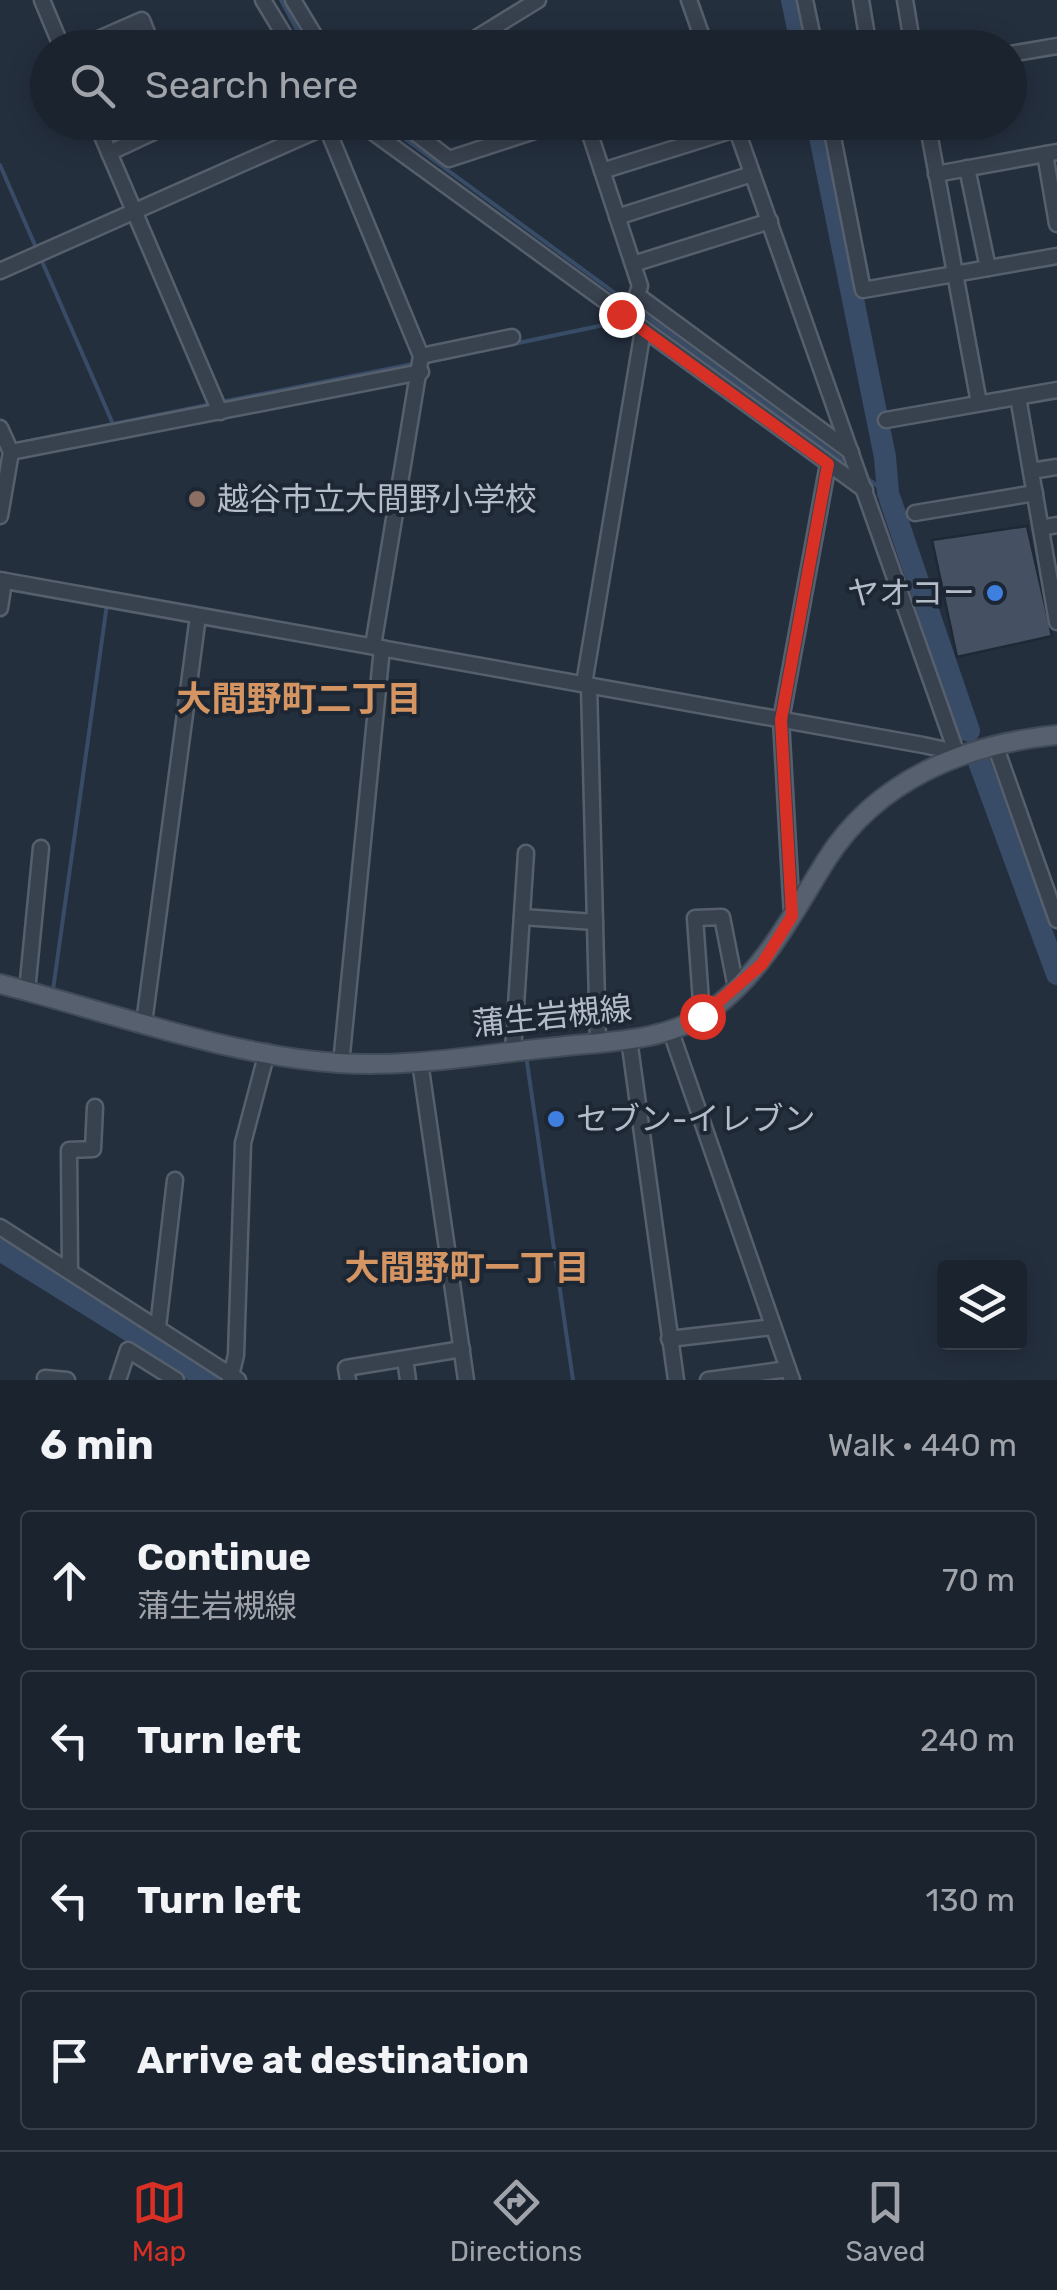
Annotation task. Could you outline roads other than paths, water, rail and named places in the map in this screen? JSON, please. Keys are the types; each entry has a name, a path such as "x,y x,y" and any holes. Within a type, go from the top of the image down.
{"main road":[{"name":"蒲生岩槻線","path":"0,984 267,1052 341,1064 420,1062 671,1032 702,1016 762,964 862,813 915,775 957,757 994,744 1057,735"}],"street":[{"path":"42,0 54,30"},
{"path":"264,0 282,30"},
{"path":"292,0 311,30"},
{"path":"489,30 538,0"},
{"path":"689,0 700,30"},
{"path":"805,0 811,30"},
{"path":"860,0 866,30"},
{"path":"904,0 910,30"},
{"path":"119,30 142,20 146,30"},
{"path":"1027,51 1057,46"},
{"path":"104,140 220,412"},
{"path":"109,152 135,140"},
{"path":"0,271 299,140"},
{"path":"338,140 421,364 378,647 341,1064"},
{"path":"384,140 866,491"},
{"path":"425,140 449,158 506,140"},
{"path":"592,140 640,286 637,295 851,452"},
{"path":"602,172 695,140"},
{"path":"740,140 957,757"},
{"path":"834,140 864,290 1057,256"},
{"path":"930,140 979,404"},
{"path":"936,174 1051,153 1057,224"},
{"path":"967,168 988,268"},
{"path":"617,217 752,174"},
{"path":"633,264 770,221"},
{"path":"598,1042 587,684 643,330"},
{"path":"11,452 220,412 512,338"},
{"path":"886,420 1057,390"},
{"path":"1018,397 1057,622"},
{"path":"0,428 11,452 0,516"},
{"path":"792,916 781,720 828,464"},
{"path":"1031,472 1057,467"},
{"path":"915,512 1035,493"},
{"path":"1040,528 1057,524"},
{"path":"0,608 2,581 946,750 957,757"},
{"path":"144,1023 198,616"},
{"path":"994,744 1053,898 1057,920"},
{"path":"27,991 42,848"},
{"path":"513,1051 526,853"},
{"path":"522,917 595,922"},
{"path":"702,1016 696,918 722,917 736,988"},
{"path":"671,1032 790,1374 708,1380"},
{"path":"629,1039 676,1380"},
{"path":"234,1379 243,1143 267,1052"},
{"path":"420,1062 466,1380"},
{"path":"70,1272 69,1150 92,1149 95,1107"},
{"path":"158,1327 175,1180"},
{"path":"0,1226 234,1379"},
{"path":"670,1338 773,1326"},
{"path":"118,1380 128,1350 176,1380"},
{"path":"348,1380 346,1368 462,1350"},
{"path":"405,1359 408,1380"},
{"path":"44,1378 67,1380"}],"waterway":[{"path":"281,0 297,30"},
{"path":"792,0 798,30"},
{"path":"406,140 842,460"},
{"path":"821,140 885,457 888,493"},
{"path":"0,165 113,424"},
{"path":"442,359 623,321"},
{"path":"221,402 413,364"},
{"path":"25,442 212,404"},
{"path":"869,480 888,493"},
{"path":"890,499 969,731"},
{"path":"53,990 107,604"},
{"path":"979,762 1057,974"},
{"path":"527,1062 573,1380"},
{"path":"0,1250 209,1380"}],"place":[{"name":"越谷市立大間野小学校","path":"197,499"},
{"name":"ヤオコー","path":"995,593"},
{"name":"セブン-イレブン","path":"556,1119"}],"district":[{"name":"大間野町二丁目","path":"299,699"},
{"name":"大間野町一丁目","path":"467,1268"}]}
